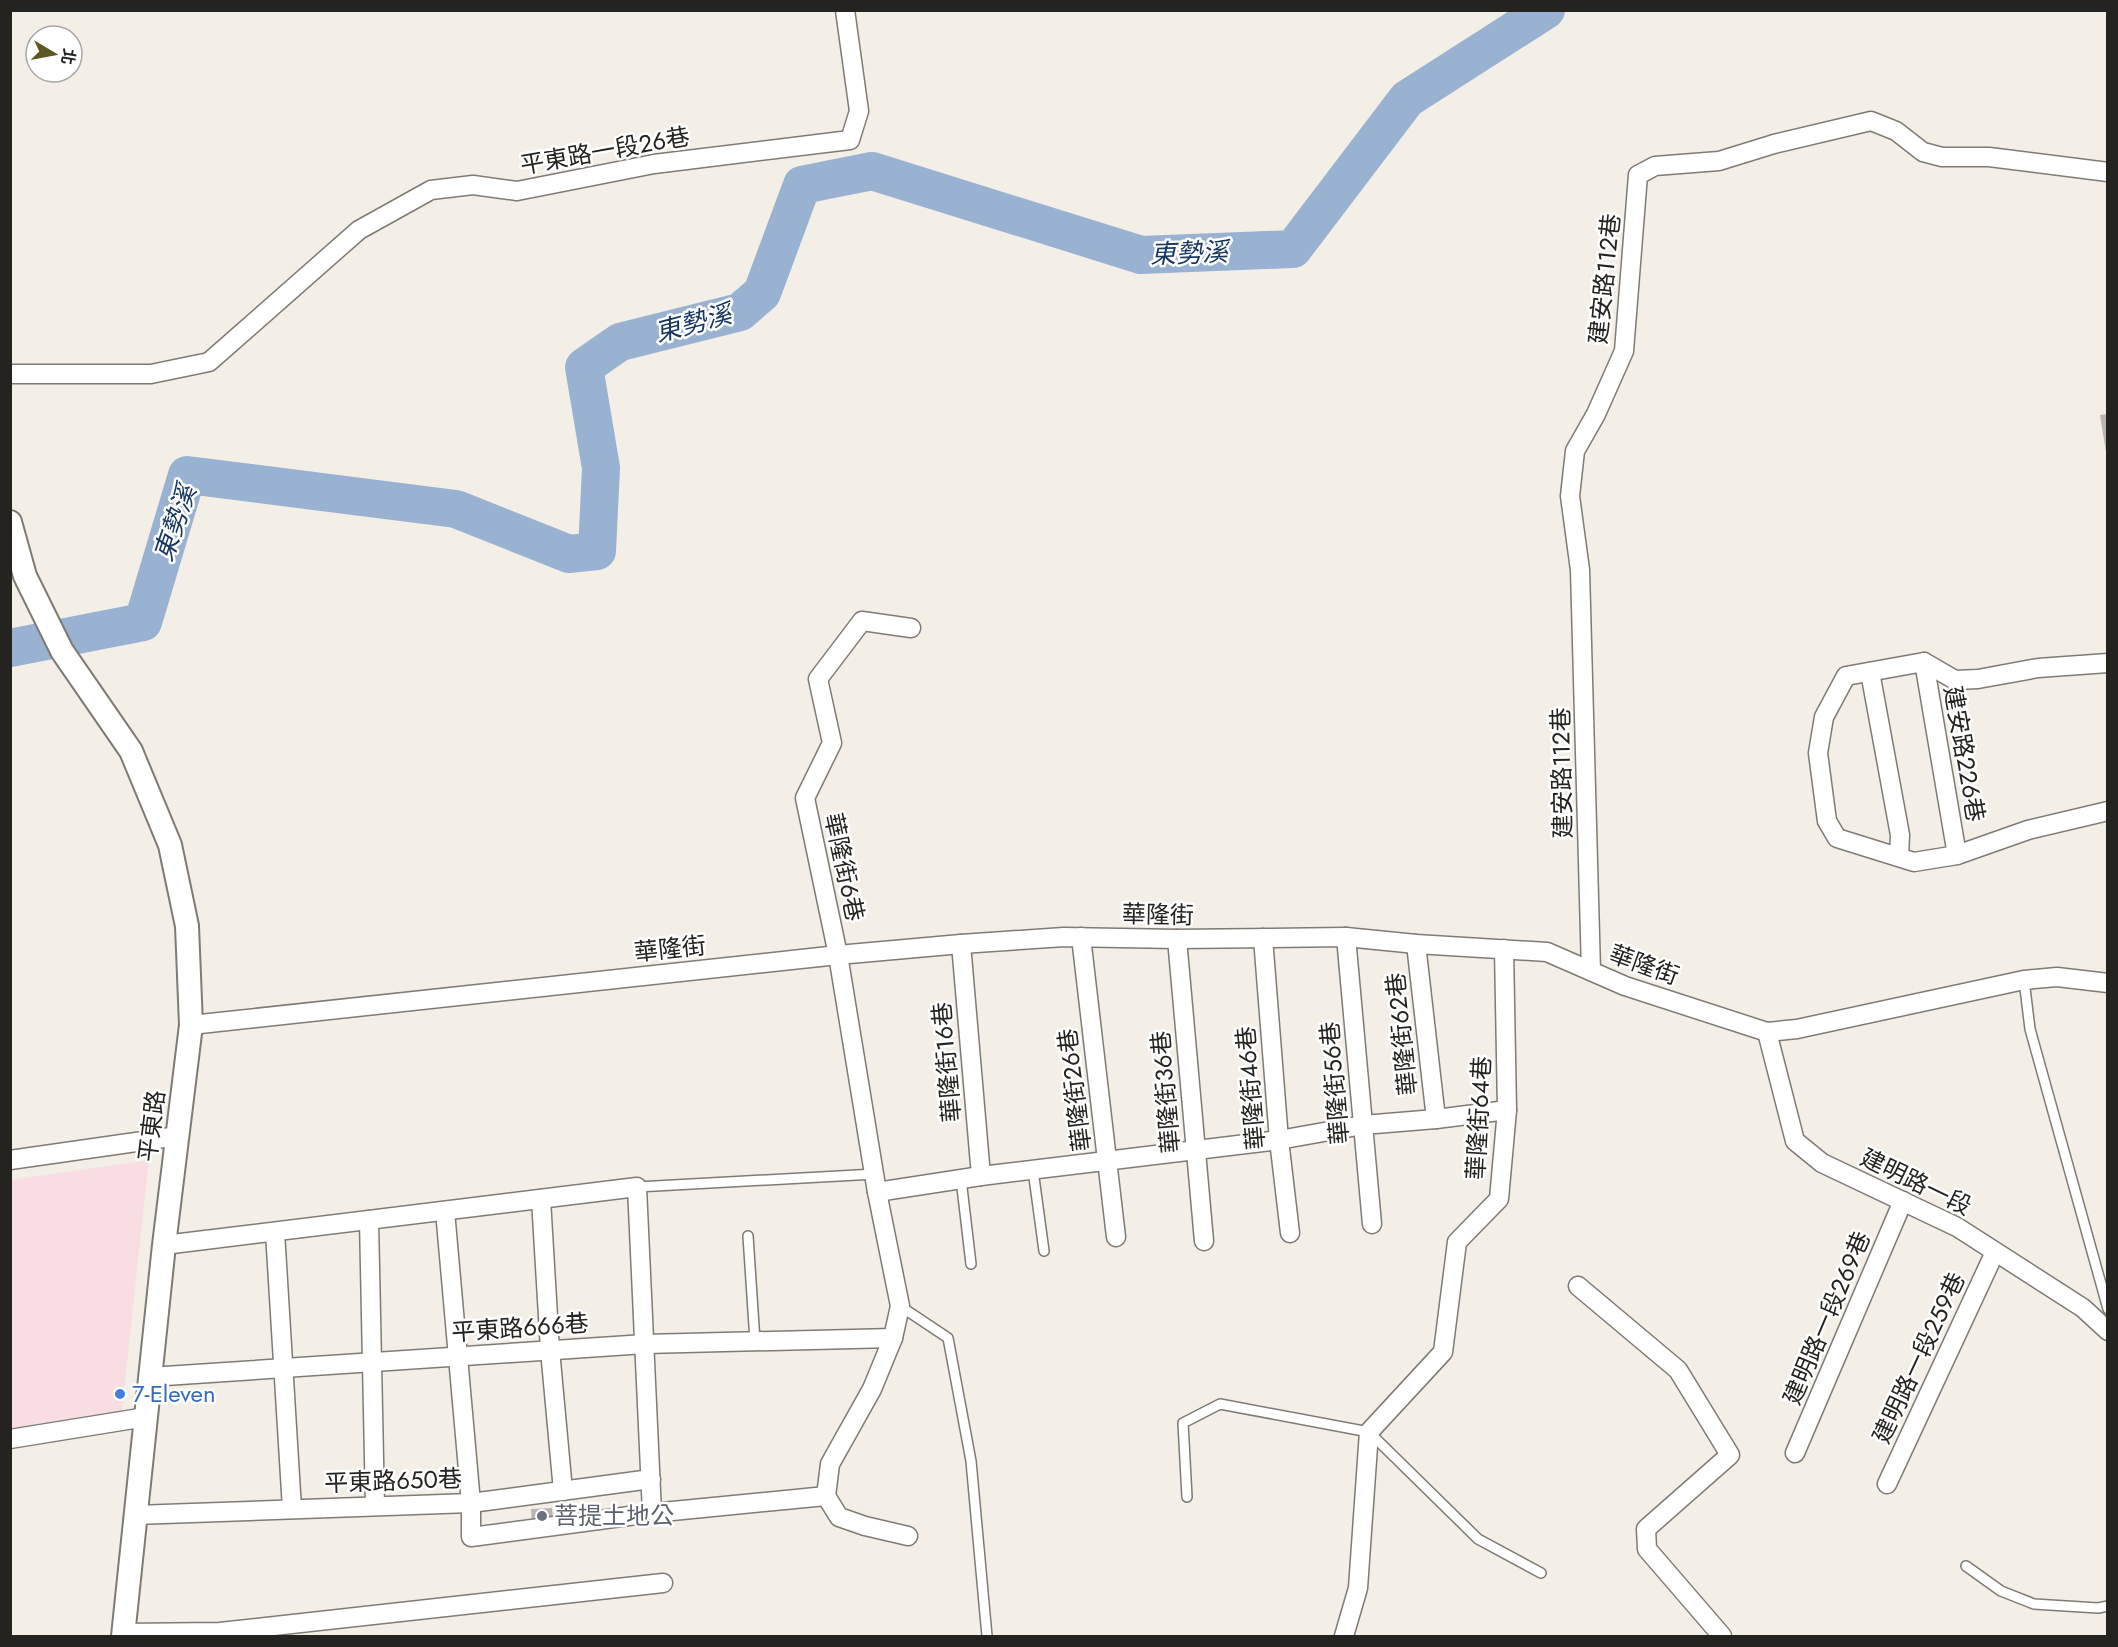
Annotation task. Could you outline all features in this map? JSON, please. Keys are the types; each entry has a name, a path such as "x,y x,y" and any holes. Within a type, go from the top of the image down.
{"street":[{"name":"平東路一段26巷","path":"10,374 151,374 209,362 359,230 431,190 473,185 517,191 654,165 850,140 859,111 845,10"},
{"name":"建安路112巷","path":"1591,971 1580,570 1570,496 1575,451 1596,414 1624,351 1638,175 1655,166 1719,162 1774,144 1871,121 1896,131 1923,152 1942,157 1989,157 2108,172"},
{"name":"平東路","path":"10,522 25,576 62,651 131,751 170,845 186,926 191,1025 164,1245 123,1635"},
{"name":"華隆街6巷","path":"900,1306 876,1183 838,955 805,798 832,743 818,679 862,621 911,628"},
{"name":"建安路226巷","path":"2108,663 2038,668 1978,679 1955,680 1924,662 1846,676 1824,717 1818,753 1827,821 1837,838 1914,862 1957,855 2028,830 2108,812"},
{"name":"建安路226巷","path":"1924,662 1957,855"},
{"path":"1870,672 1900,835 1899,857"},
{"name":"華隆街","path":"191,1025 838,955 961,944 1081,937 1177,939 1346,937 1547,952 1625,986 1767,1032 1797,1029 2025,980 2057,976 2108,983"},
{"name":"華隆街26巷","path":"1081,937 1116,1237"},
{"name":"華隆街56巷","path":"1346,937 1372,1224"},
{"name":"華隆街46巷","path":"1263,938 1279,1140 1290,1233"},
{"name":"華隆街36巷","path":"1177,939 1204,1241"},
{"name":"華隆街16巷","path":"961,944 981,1176"},
{"name":"華隆街62巷","path":"1416,944 1436,1119"},
{"name":"華隆街64巷","path":"1369,1432 1443,1352 1457,1242 1499,1199 1507,1110 1504,949"},
{"name":"建明路一段","path":"1767,1032 1795,1141 1822,1163 1957,1227 2083,1308 2108,1331"},
{"path":"876,1183 961,1179 1108,1162 1279,1140 1363,1125 1507,1110"},
{"path":"10,1160 178,1136"},
{"path":"164,1245 637,1187 652,1513"},
{"path":"541,1199 550,1350 563,1491"},
{"name":"建明路一段269巷","path":"1795,1453 1903,1202"},
{"path":"445,1210 471,1503 471,1538 652,1513 826,1496"},
{"path":"369,1220 375,1506"},
{"path":"275,1232 292,1509"},
{"name":"建明路一段259巷","path":"1887,1484 1995,1252"},
{"path":"1578,1286 1678,1370 1730,1455 1646,1529 1647,1549 1722,1636"},
{"path":"900,1306 893,1338 872,1389 830,1464 826,1496 840,1517 865,1527 908,1536"},
{"name":"平東路666巷","path":"150,1377 645,1344 893,1338"},
{"path":"10,1439 146,1417"},
{"path":"1344,1636 1358,1588 1369,1432"},
{"name":"平東路650巷","path":"135,1515 471,1503 651,1479"},
{"path":"123,1635 220,1632 663,1583"}],"lane":[{"path":"2025,980 2030,1029 2108,1309"},
{"path":"1033,1170 1044,1251"},
{"path":"961,1179 971,1264"},
{"path":"637,1187 876,1183"},
{"path":"748,1236 755,1341"},
{"path":"900,1306 948,1338 971,1461 987,1636"},
{"path":"1187,1497 1183,1423 1220,1404 1369,1432 1478,1539 1541,1573"},
{"path":"1966,1566 2001,1591 2034,1604 2098,1608 2108,1606"}],"shaded area":[{"path":"149,1160 121,1418 11,1435 10,1180"}],"building":[{"path":"2108,414 2108,452 2106,452 2100,415"},
{"name":"菩提土地公","path":"552,1508 553,1523 532,1524 531,1509"}],"waterway":[{"name":"東勢溪","path":"10,648 143,622 187,475 456,509 569,554 597,551 601,468 584,367 620,342 740,312 762,293 802,185 872,171 1141,255 1293,249 1407,99 1546,10"}],"place":[{"name":"7-Eleven","path":"120,1394"},
{"name":"菩提土地公","path":"542,1516"}]}
